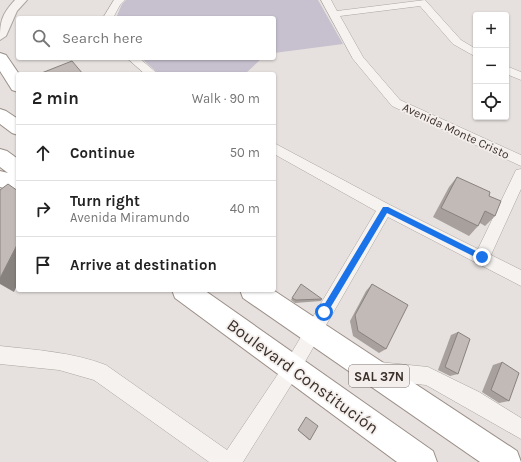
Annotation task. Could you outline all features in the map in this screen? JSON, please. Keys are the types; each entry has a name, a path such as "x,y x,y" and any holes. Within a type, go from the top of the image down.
{"highway":[{"path":"0,58 16,83"},
{"path":"0,115 16,127"},
{"path":"0,156 16,168"},
{"path":"0,179 16,183"},
{"name":"Boulevard Constitución","path":"187,292 292,368 407,457"},
{"name":"SAL 37N","path":"261,294 312,331 506,462"}],"street":[{"path":"0,9 9,0"},
{"path":"0,36 12,10 20,0"},
{"path":"109,16 116,3 120,0"},
{"name":"Avenida Monte Cristo","path":"326,0 358,59 396,103 521,161"},
{"path":"333,14 421,1 457,42 473,52"},
{"path":"134,60 150,72"},
{"path":"509,71 521,76"},
{"path":"276,149 385,209 521,278"},
{"path":"482,257 521,174"},
{"path":"231,462 292,368 312,331 385,209"},
{"path":"0,354 59,361 99,372 226,462"},
{"path":"371,371 428,376 472,399 521,430"}],"shaded area":[{"path":"126,0 318,0 343,44 276,53 276,16 117,16 122,4"},
{"path":"143,60 260,60 247,72 157,72"}],"building":[{"path":"72,61 81,72 44,72"},
{"path":"457,177 490,192 489,196 501,201 495,216 485,211 478,226 441,208"},
{"path":"8,184 16,190 16,247 0,278 0,190"},
{"path":"301,284 322,299 296,300 292,298"},
{"path":"372,284 408,305 386,349 358,331 355,315"},
{"path":"458,332 470,339 458,374 445,367"},
{"path":"502,362 519,373 509,401 491,390"},
{"path":"306,417 318,426 310,440 298,430"}],"route":[{"path":"324,312 385,209 482,257"}]}
